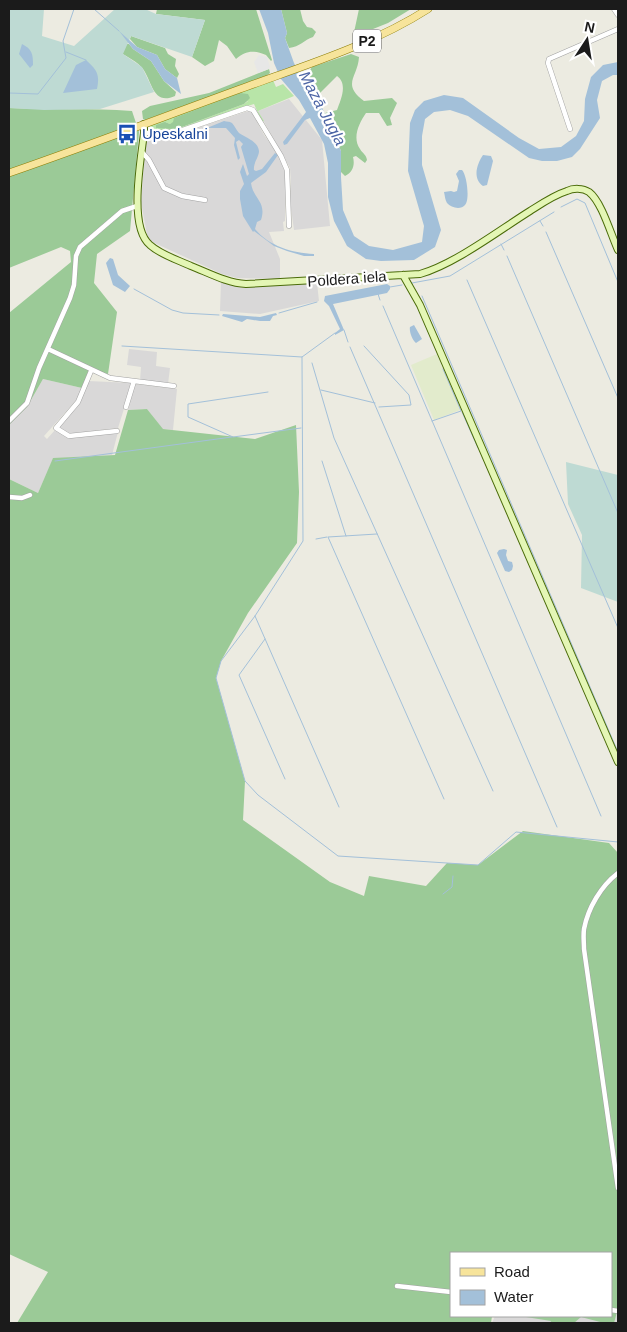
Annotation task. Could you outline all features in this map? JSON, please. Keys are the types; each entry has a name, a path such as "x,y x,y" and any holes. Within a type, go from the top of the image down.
{"main road":[{"name":"P2","path":"9,173 370,40 413,19 428,9"}],"street":[{"path":"570,129 548,63 549,59 618,29"},
{"path":"144,133 177,132 247,108 253,110 282,156 287,170 289,226"},
{"name":"Poldera iela","path":"144,124 137,206 142,234 149,245 170,257 228,281 254,284 420,274 432,271 544,202 568,190 580,189 588,192 598,203 618,250"},
{"path":"142,152 149,160 164,188 182,196 206,200"},
{"path":"9,421 27,403 74,285 76,256 80,247 122,211 137,206"},
{"path":"403,275 420,304 618,762"},
{"path":"48,349 91,371 110,378 174,386"},
{"path":"91,371 78,402 56,428 69,436 117,431"},
{"path":"126,407 134,381"},
{"path":"9,497 22,498 30,495"},
{"path":"618,873 594,901 584,929 584,949 618,1188"},
{"path":"397,1286 450,1292"}],"shaded area":[{"path":"9,9 44,9 42,36 74,46 115,9 145,9 156,14 205,20 192,57 131,36 123,54 142,67 154,92 100,109 44,110 9,108"},
{"path":"259,55 267,57 270,67 258,73 254,62"},
{"path":"289,99 322,140 330,226 294,230 290,201 290,168 258,111"},
{"path":"251,111 264,135 278,154 285,172 284,231 269,232 280,259 280,279 237,278 222,274 148,240 141,202 146,137 185,132"},
{"path":"221,282 242,288 317,283 319,301 260,314 220,311"},
{"path":"129,349 157,352 156,366 170,368 168,384 140,381 141,367 127,365"},
{"path":"43,379 82,388 79,397 44,436 47,439 55,430 68,438 118,432 112,455 53,459 38,493 9,479 9,425 27,407"},
{"path":"88,381 132,383 118,428 69,434 58,428 80,403"},
{"path":"135,384 177,389 173,430 162,429 147,409 128,410"},
{"path":"566,462 618,475 618,602 581,588 582,535 568,504"},
{"path":"612,1313 618,1313 618,1323 567,1323 570,1317 612,1317"},
{"path":"495,1317 555,1317 552,1323 492,1323"}],"green space":[{"path":"157,9 256,9 272,60 258,52 247,52 236,59 227,46 219,40 214,61 205,66 192,57 205,20 156,14"},
{"path":"281,9 300,9 303,21 307,27 312,28 316,32 313,37 289,48 285,38 287,33"},
{"path":"359,9 411,9 388,23 353,37"},
{"path":"131,36 165,48 168,54 176,59 175,66 179,74 177,78 165,69 157,55 137,47 130,39"},
{"path":"124,44 129,44 133,49 151,61 164,81 176,92 175,96 162,98 154,91 141,66 120,52"},
{"path":"351,54 359,57 352,80 353,90 357,95 364,101 392,98 397,103 390,118 392,125 387,126 379,113 366,113 359,126 357,140 367,160 365,163 356,156 353,157 353,168 345,176 341,172 341,151 325,113 337,110 343,92 342,83 337,76 317,96 301,77 306,76 312,67"},
{"path":"269,69 270,73 266,76 145,120 143,119 142,111 150,106 209,93"},
{"path":"273,80 276,87 283,84 294,96 258,111 264,121 262,122 254,104 185,128 158,131 149,128 149,126","holes":["248,101 174,129 165,122 170,124"]},
{"path":"240,93 248,94 250,98 244,104 182,127 174,129 156,128 156,125 165,122 170,124 174,118"},
{"path":"9,108 132,111 139,132 130,231 97,254 94,283 117,312 108,374 91,371 82,388 43,379 27,407 9,425 9,313 71,262 70,251 61,247 9,268"},
{"path":"437,354 460,410 434,420 411,365"},
{"path":"147,409 163,429 255,439 296,425 299,492 297,543 248,613 221,661 216,678 245,781 243,820 330,882 364,896 369,876 426,886 447,863 478,865 523,831 609,843 618,853 618,1308 614,1323 604,1323 581,1317 612,1317 612,1252 450,1252 450,1317 492,1317 491,1323 17,1323 48,1272 9,1254 9,479 38,493 53,458 115,455 128,410"},
{"path":"526,1317 581,1317 574,1323 550,1323 551,1321"}],"water":[{"path":"259,9 281,9 287,33 285,38 294,63 301,77 317,96 341,151 343,210 354,236 369,246 393,250 422,242 424,226 408,171 410,123 415,110 424,101 444,95 463,98 519,138 539,149 561,147 576,136 584,121 585,99 591,77 603,65 618,62 618,75 613,75 602,81 597,100 600,118 580,149 572,157 557,161 542,161 529,158 468,116 450,110 434,112 425,119 422,136 422,165 441,230 435,247 414,260 381,261 366,259 347,246 334,221 328,197 328,163 324,144 310,118 305,120 287,144 284,145 283,142 306,112 299,100 281,79 274,63 268,33"},
{"path":"119,31 137,47 157,55 165,69 177,78 181,94 164,81 151,61 133,49"},
{"path":"22,44 30,50 32,55 33,65 30,68 19,54"},
{"path":"86,60 97,73 97,89 63,93 76,65"},
{"path":"224,121 232,123 239,133 251,140 258,148 259,151 254,170 262,169 275,153 278,155 266,172 251,183 262,208 261,220 257,222 255,229 267,240 282,248 314,254 314,256 304,256 274,246 253,232 243,216 240,199 240,191 244,184 240,172 243,164 247,176 249,174 241,147 243,144 239,140 236,142 240,158 238,160 234,145 235,138 226,128 207,128"},
{"path":"483,155 491,156 493,161 487,185 483,186 478,179 477,167"},
{"path":"459,170 462,170 464,173 468,193 465,205 456,208 447,203 444,192 457,191 459,181 456,174"},
{"path":"110,258 113,259 118,275 130,286 125,292 113,285 106,263"},
{"path":"387,284 390,286 390,289 387,293 333,304 344,330 335,335 340,329 329,306 324,301 325,296"},
{"path":"276,313 277,315 273,316 270,321 247,319 242,322 222,316 223,314 260,317"},
{"path":"414,325 422,339 416,343 410,331 410,327"},
{"path":"499,550 507,550 508,561 512,562 513,566 509,572 505,571 497,553"}],"waterway":[{"path":"9,93 38,94 66,58 63,41 74,9"},
{"path":"94,9 119,31"},
{"path":"66,52 86,60"},
{"path":"561,207 577,199 585,203 618,282"},
{"path":"412,283 450,276 554,212"},
{"path":"540,221 543,226"},
{"path":"546,232 618,398"},
{"path":"501,244 504,250"},
{"path":"507,256 618,513"},
{"path":"467,280 618,628"},
{"path":"390,287 402,285"},
{"path":"134,289 172,310 183,313 219,315"},
{"path":"378,294 380,300"},
{"path":"422,296 618,752"},
{"path":"279,313 317,302"},
{"path":"383,306 601,816"},
{"path":"344,330 348,342"},
{"path":"122,346 302,357 335,333"},
{"path":"364,346 409,395 411,405 379,407"},
{"path":"350,347 557,827"},
{"path":"302,357 303,541 255,616 221,661 216,678 245,781 258,795 338,856 478,865 516,832 618,842"},
{"path":"312,363 334,438 493,791"},
{"path":"432,421 461,411 443,369"},
{"path":"321,390 375,403"},
{"path":"268,392 188,404 188,417 233,437 301,428"},
{"path":"462,412 478,448"},
{"path":"55,461 232,437"},
{"path":"322,461 346,536"},
{"path":"377,534 328,537 444,799"},
{"path":"316,539 327,537"},
{"path":"255,616 339,807"},
{"path":"265,639 239,675 285,779"},
{"path":"443,894 452,887 453,876"}],"place":[{"name":"Upeskalni","path":"127,134"}],"water label":[{"name":"Mazā Jugla","path":"323,108"}]}
